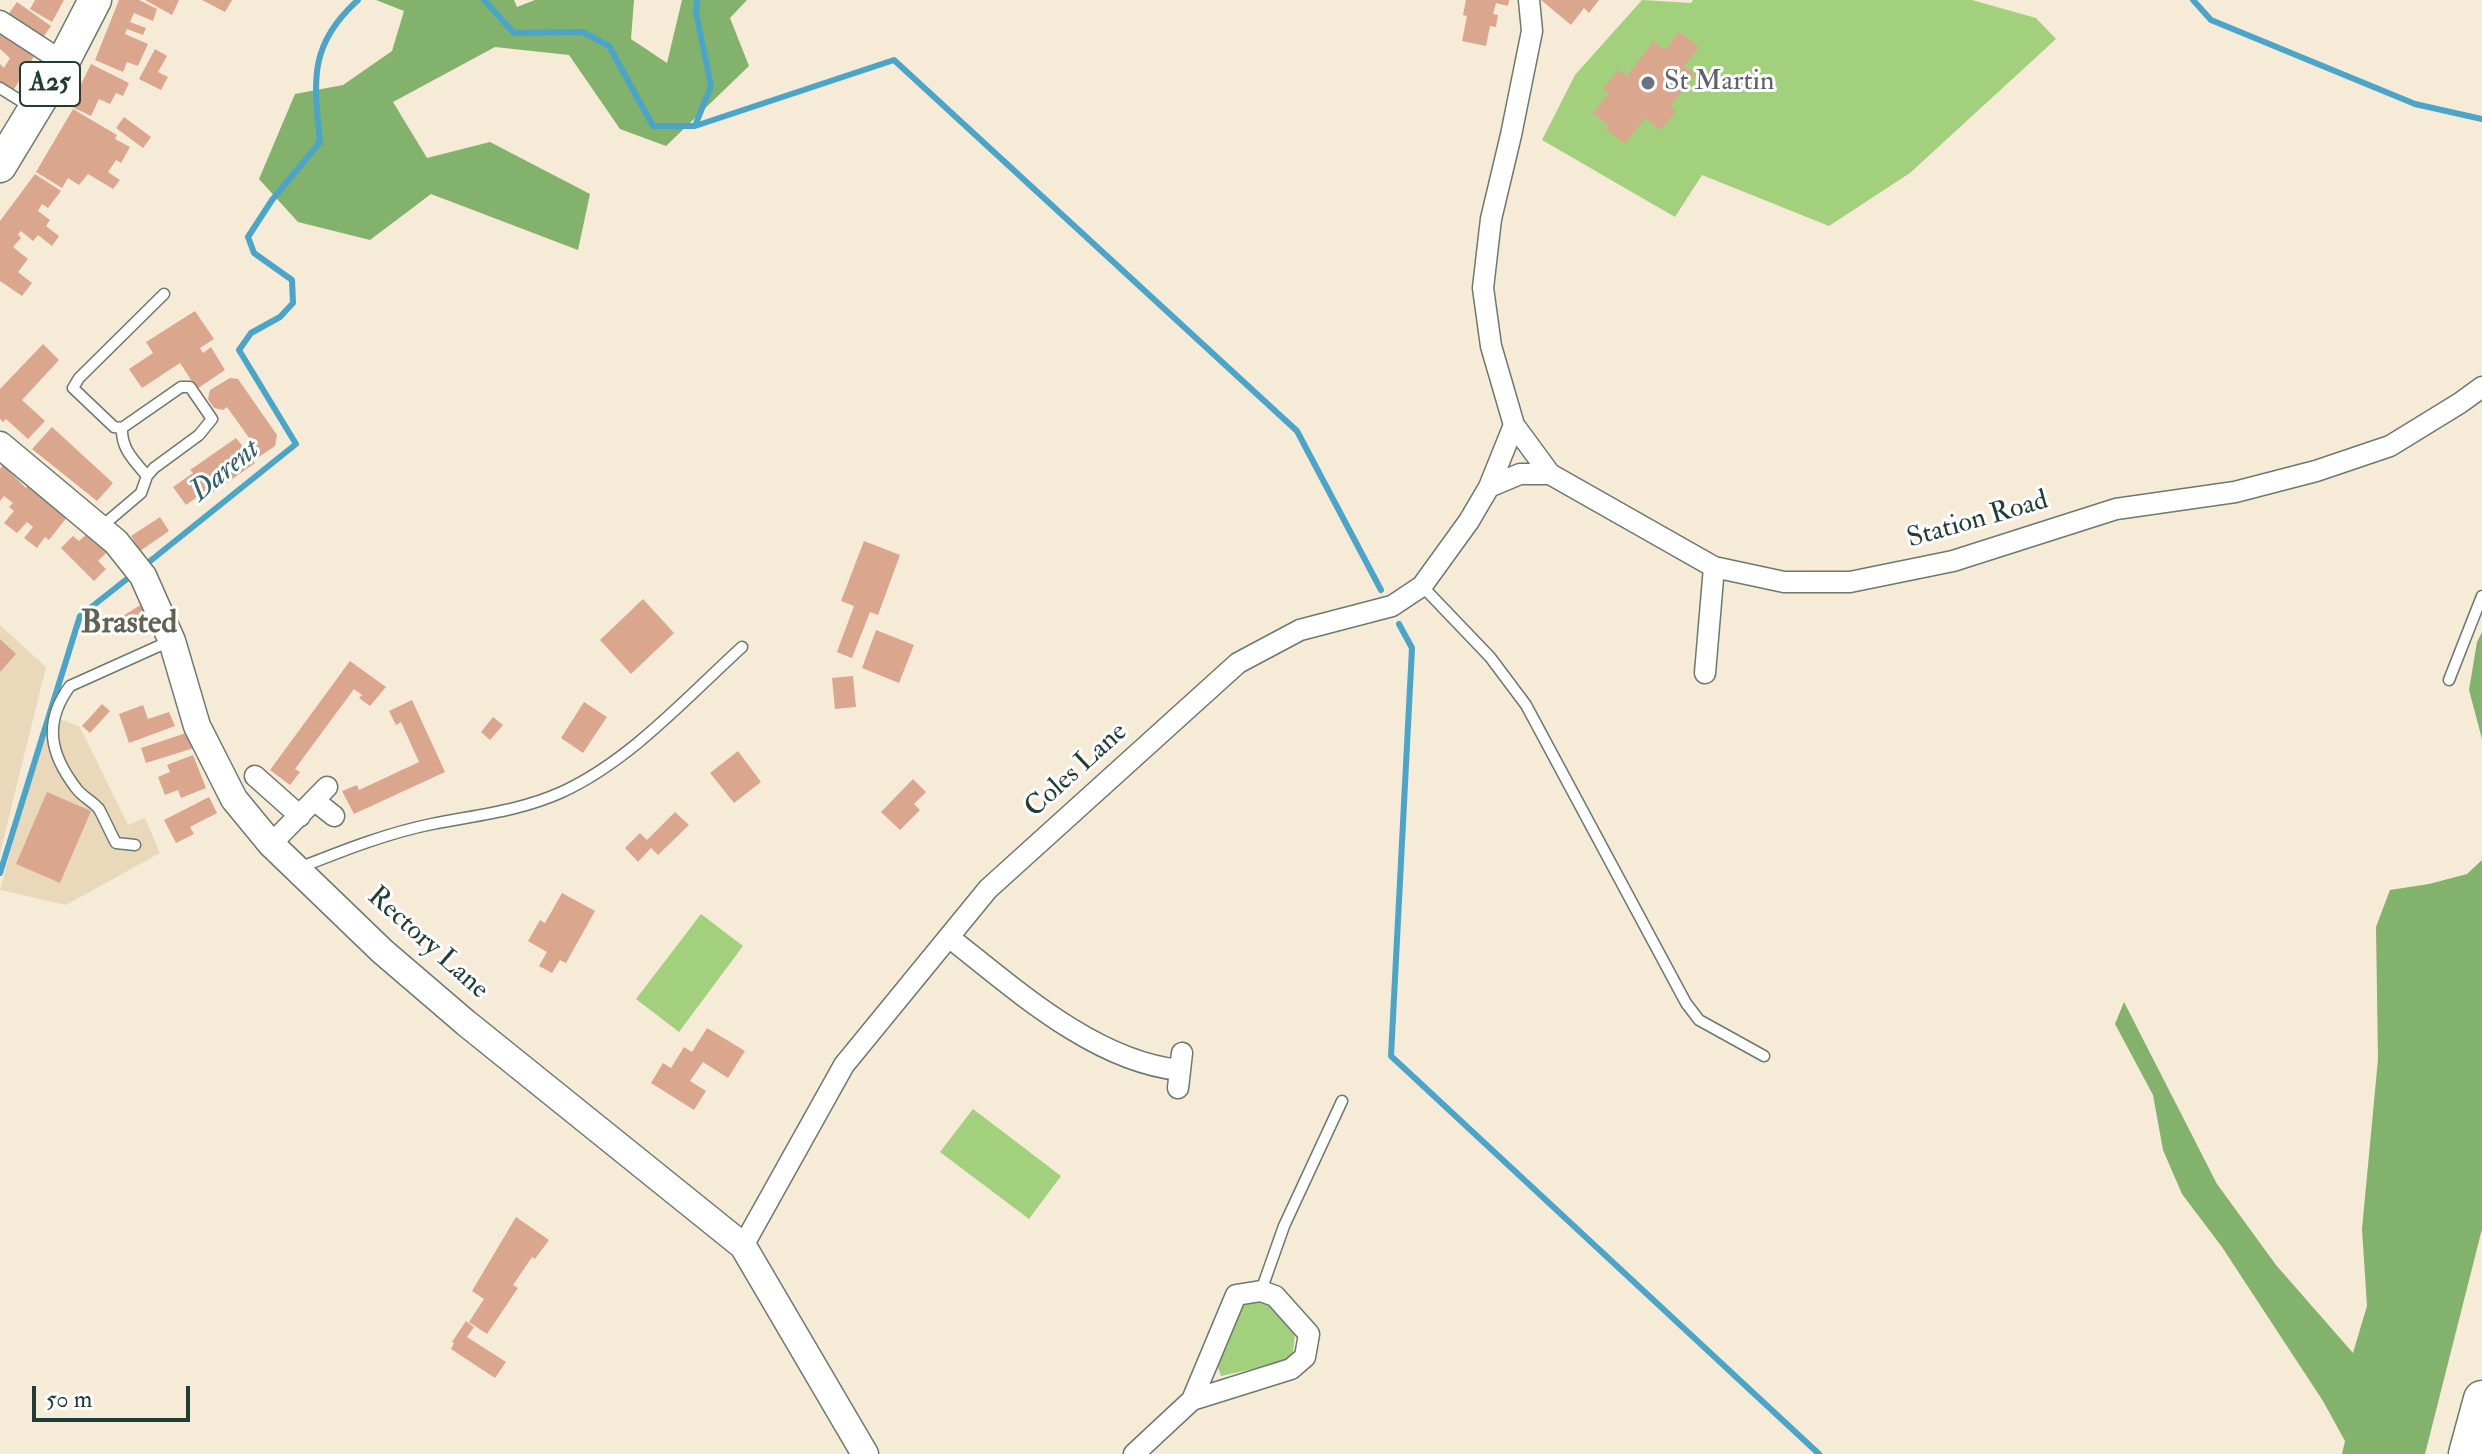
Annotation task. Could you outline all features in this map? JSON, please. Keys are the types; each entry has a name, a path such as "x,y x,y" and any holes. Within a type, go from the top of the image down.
{"highway":[{"path":"2467,1454 2482,1399"}],"main road":[{"name":"A25","path":"3,155 63,62 95,0"}],"street":[{"path":"1514,425 1491,346 1483,288 1491,219 1532,31 1529,0"},
{"path":"0,21 63,62"},
{"name":"Station Road","path":"1514,425 1550,474 1714,567 1784,582 1850,582 1953,561 2116,509 2235,492 2316,471 2390,446 2482,387"},
{"name":"Coles Lane","path":"743,1246 844,1065 988,889 1238,663 1300,630 1392,606 1422,586 1469,521 1489,487 1514,425"},
{"name":"Rectory Lane","path":"0,445 100,528 138,567 172,641 197,726 234,799 271,844 382,951 454,1013 743,1246 865,1454"},
{"path":"1489,487 1520,474 1550,474"},
{"path":"1705,673 1714,567"},
{"path":"255,776 300,816"},
{"path":"271,844 321,794 334,816"},
{"path":"950,938 1036,1005 1113,1052 1161,1068 1180,1070"},
{"path":"1134,1454 1192,1400 1236,1295 1261,1291 1275,1296 1309,1334 1305,1357 1291,1369 1192,1400"}],"lane":[{"path":"0,88 35,109"},
{"path":"100,528 141,493 147,476 206,428 212,419 190,387 181,387 122,428 114,427 73,388 79,378 164,294"},
{"path":"122,428 121,440 127,452 147,476"},
{"path":"1422,586 1490,657 1526,705 1686,1003 1699,1020 1764,1056"},
{"path":"2449,680 2482,596"},
{"path":"135,845 116,843 97,806 78,791 56,757 52,726 60,700 70,686 172,641"},
{"path":"298,868 430,824 500,813 563,791 617,761 742,647"},
{"path":"1261,1291 1284,1226 1342,1101"}],"shaded area":[{"path":"0,625 46,667 0,853"},
{"path":"48,714 80,727 128,825 145,818 160,853 66,905 0,890"}],"green space":[{"path":"376,0 514,0 517,7 535,0 634,0 631,39 667,63 682,0 747,0 730,18 749,66 666,146 620,129 569,55 495,47 393,102 427,158 490,142 590,194 578,250 431,194 370,240 298,222 259,179 295,94 343,85 392,51 404,11"},
{"path":"1642,0 1691,3 1693,0 1972,0 2036,18 2056,39 1910,173 1829,226 1702,175 1675,217 1542,140 1575,75"},
{"path":"2482,632 2482,739 2469,690 2477,642"},
{"path":"2482,860 2482,1229 2425,1454 2342,1454 2345,1441 2323,1401 2222,1247 2182,1194 2163,1150 2153,1095 2115,1024 2124,1002 2217,1184 2276,1265 2353,1353 2367,1306 2362,1229 2378,1059 2376,927 2390,890 2467,874"},
{"path":"701,914 743,946 679,1032 636,999"},
{"path":"973,1109 1061,1176 1029,1219 940,1152"},
{"path":"1260,1301 1276,1309 1295,1334 1293,1353 1284,1362 1221,1376 1218,1367 1237,1315 1245,1303"}],"building":[{"path":"35,0 64,0 52,22 30,9"},
{"path":"119,0 139,0 157,9 153,21 134,13 130,22 146,28 143,35 127,29 125,34 148,44 138,66 127,62 123,72 95,60"},
{"path":"145,0 179,0 172,15"},
{"path":"202,0 232,0 225,12"},
{"path":"1466,0 1509,0 1508,6 1496,3 1493,14 1498,15 1496,27 1490,26 1486,46 1462,41 1467,16 1463,15"},
{"path":"1541,0 1599,0 1589,13 1584,8 1571,25"},
{"path":"17,2 51,26 39,43 5,19"},
{"path":"0,32 36,53 13,91 0,84 0,64 4,68 10,58 0,49"},
{"name":"St Martin","path":"1679,32 1699,47 1684,66 1695,74 1670,106 1676,111 1661,130 1645,118 1625,144 1606,129 1609,126 1593,113 1609,93 1603,89 1618,70 1627,76 1654,41 1665,50"},
{"path":"155,49 167,56 158,72 168,77 161,90 139,79"},
{"path":"91,64 129,83 123,96 116,93 110,104 99,99 91,116 70,106"},
{"path":"73,109 117,135 115,139 130,147 121,163 116,160 108,172 120,180 113,189 88,174 79,185 68,178 62,188 36,172"},
{"path":"124,117 151,137 143,148 116,128"},
{"path":"35,174 61,191 48,208 42,204 38,211 50,220 46,226 59,236 52,246 38,235 33,241 21,231 18,234 21,238 13,247 28,259 18,272 32,283 22,296 0,281 0,221"},
{"path":"195,311 214,339 200,348 203,353 211,347 225,370 197,389 180,363 142,388 129,369 153,353 146,342"},
{"path":"43,344 59,360 22,400 45,421 28,439 6,419 3,422 0,419 0,389"},
{"path":"230,378 238,379 277,435 275,446 208,496 205,491 186,505 173,487 193,473 190,470 236,438 244,448 252,442 227,407 223,410 214,408 208,399 210,390"},
{"path":"52,427 113,483 97,501 32,449"},
{"path":"3,465 26,488 29,484 68,516 49,540 45,537 37,548 24,538 33,527 27,522 17,533 4,523 14,511 9,507 13,503 4,496 0,501 0,469"},
{"path":"160,517 169,531 140,551 131,536"},
{"path":"88,533 107,552 98,561 106,569 94,581 61,548 73,536 79,541"},
{"path":"864,541 900,555 878,615 870,612 852,658 837,652 854,606 841,601"},
{"path":"643,599 674,633 631,674 600,640"},
{"path":"142,604 149,616 125,631 118,619"},
{"path":"876,630 914,645 899,683 862,668"},
{"path":"0,639 16,654 0,672"},
{"path":"350,661 386,687 370,706 359,698 362,695 354,689 295,769 300,772 290,785 270,770"},
{"path":"853,676 856,707 835,709 832,678"},
{"path":"412,700 445,772 354,814 342,791 357,785 359,790 419,762 401,722 396,725 389,711"},
{"path":"584,702 607,717 583,753 561,738"},
{"path":"102,704 110,711 90,733 82,726"},
{"path":"143,705 148,719 169,712 175,726 129,743 119,714"},
{"path":"493,717 503,725 490,740 481,732"},
{"path":"189,732 194,748 146,763 141,748"},
{"path":"738,751 761,782 734,803 710,773"},
{"path":"193,755 206,788 181,798 178,790 165,795 158,777 170,772 167,765"},
{"path":"913,779 926,792 914,804 920,810 900,830 881,812"},
{"path":"47,792 91,811 60,883 16,864"},
{"path":"209,797 217,813 190,827 194,834 176,843 164,820"},
{"path":"675,812 689,825 658,855 651,848 638,862 625,848 640,833 647,840"},
{"path":"562,893 595,911 566,963 560,960 552,973 539,966 547,952 528,941 540,920 545,923"},
{"path":"707,1028 745,1051 728,1078 703,1062 690,1081 706,1091 694,1110 651,1083 663,1063 671,1068 684,1047 692,1052"},
{"path":"516,1217 549,1240 535,1259 532,1257 513,1285 518,1288 487,1334 469,1322 484,1299 472,1291"},
{"path":"466,1321 474,1327 467,1337 506,1362 495,1378 451,1349 452,1342"}],"waterway":[{"name":"Darent","path":"144,566 296,444 239,350 251,333 280,317 293,303 292,280 254,253 248,237 272,200 320,142 316,82 322,49 330,33 358,0"},
{"name":"Darent","path":"484,0 514,33 583,32 609,46 653,126 695,126 711,86 696,12 697,0"},
{"path":"2193,0 2211,20 2415,104 2482,119"},
{"path":"695,126 894,60 1297,431 1381,590"},
{"name":"Darent","path":"0,873 80,616 132,575"},
{"path":"1399,624 1412,648 1391,1056 1819,1454"}],"place":[{"name":"St Martin","path":"1648,83"}],"district":[{"name":"Brasted","path":"129,625"}]}
